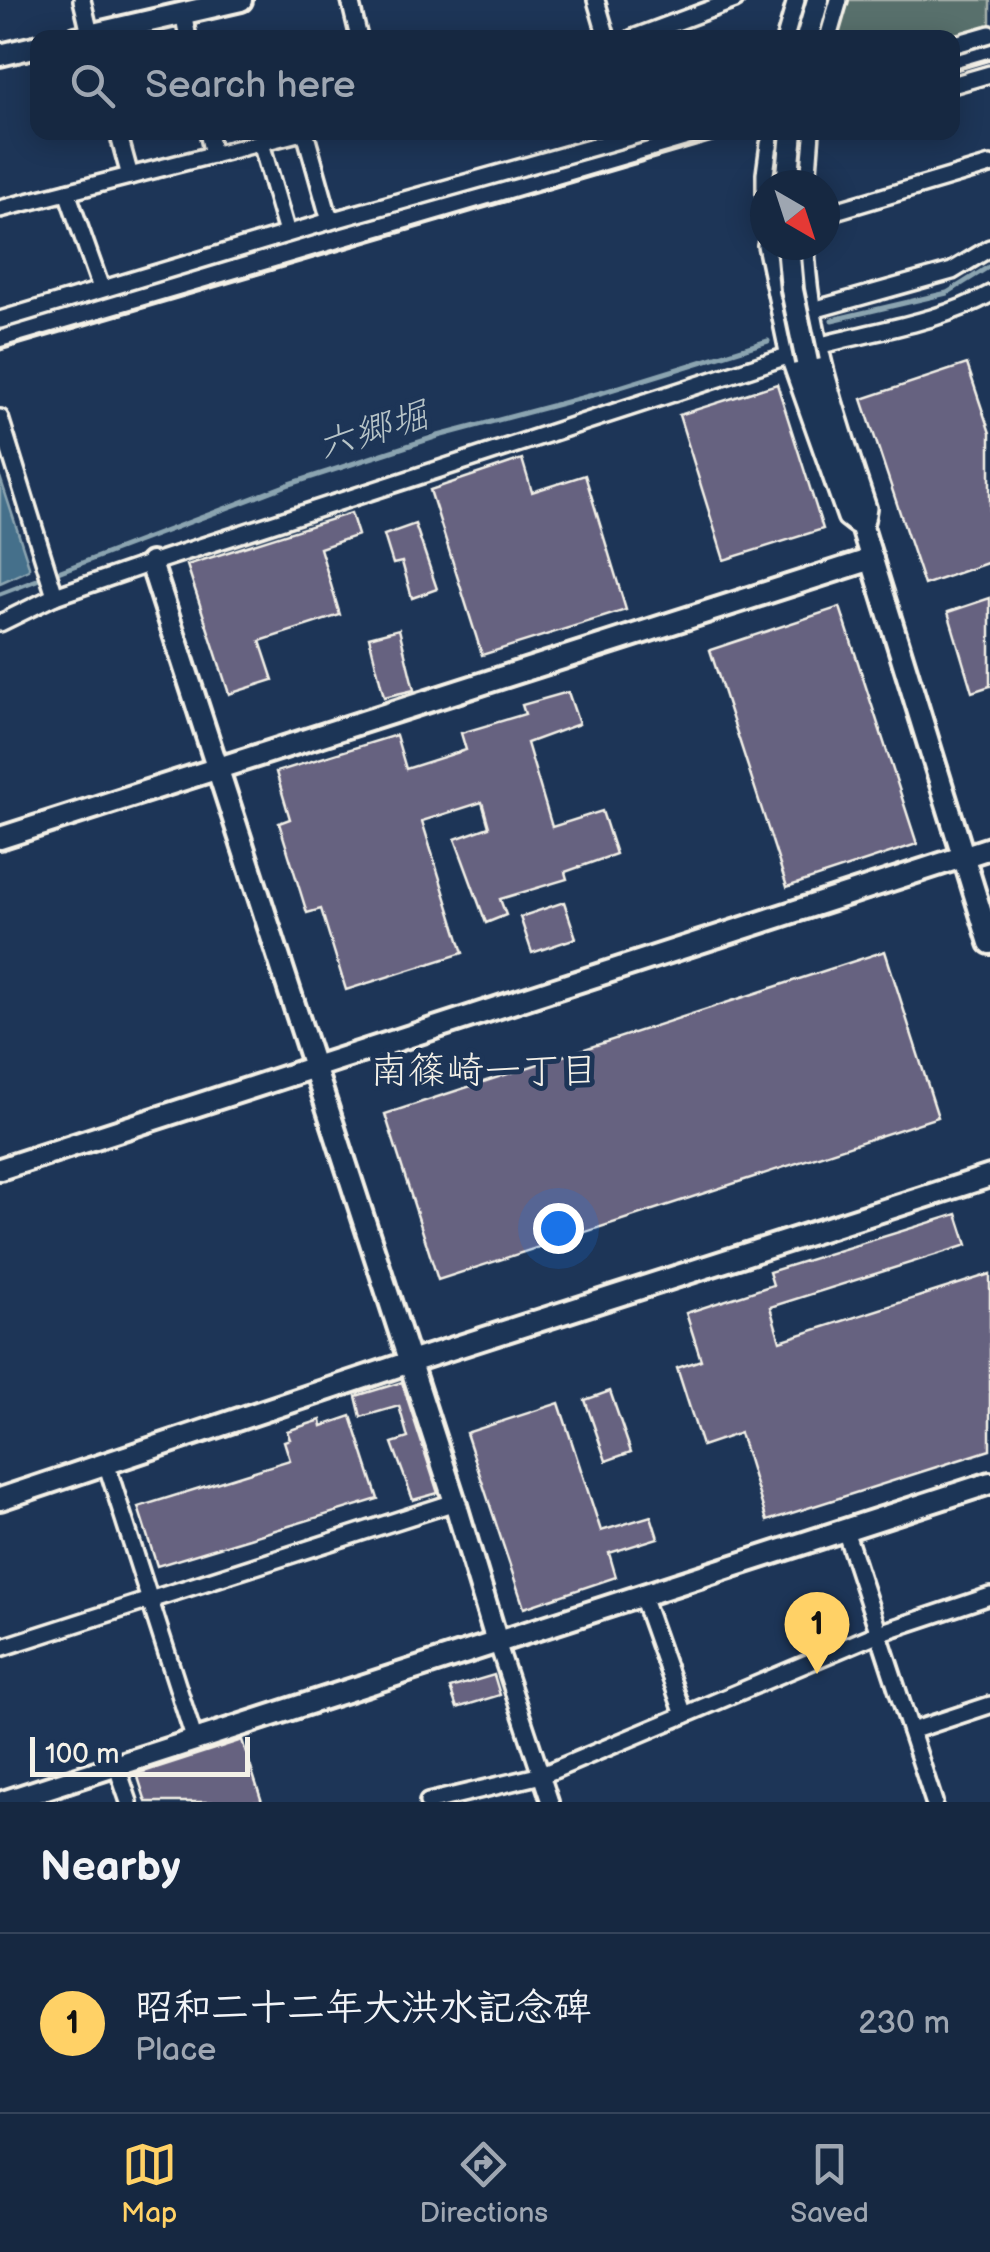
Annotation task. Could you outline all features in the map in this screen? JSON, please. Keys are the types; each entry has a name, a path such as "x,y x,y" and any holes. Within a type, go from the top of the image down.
{"street":[{"path":"82,0 85,30"},
{"path":"110,30 241,0"},
{"path":"350,0 357,30"},
{"path":"596,0 605,30"},
{"path":"654,30 735,0"},
{"path":"830,30 839,0"},
{"path":"791,30 810,2"},
{"path":"808,30 810,2"},
{"path":"183,12 186,30"},
{"path":"960,43 990,34"},
{"path":"0,55 30,48"},
{"path":"960,83 990,74"},
{"path":"120,140 130,176"},
{"path":"210,140 213,155"},
{"path":"0,209 272,140"},
{"path":"305,140 330,220"},
{"path":"0,320 330,220 616,140"},
{"path":"765,170 769,144 777,140"},
{"path":"790,170 793,140"},
{"path":"807,170 809,140"},
{"path":"261,143 286,233"},
{"path":"840,210 990,165"},
{"path":"67,192 101,288"},
{"path":"813,310 952,270 990,248"},
{"path":"771,260 861,524 990,943"},
{"path":"789,260 805,355"},
{"path":"805,355 813,310 808,260"},
{"path":"0,623 55,596 151,562 877,330 941,317 990,294"},
{"path":"0,418 55,596"},
{"path":"0,838 872,559"},
{"path":"151,562 550,1802"},
{"path":"0,1170 990,848"},
{"path":"0,1499 410,1362 990,1176"},
{"path":"107,1466 194,1738"},
{"path":"2,1802 990,1483"},
{"path":"0,1648 455,1502"},
{"path":"845,1530 934,1802"},
{"path":"642,1596 684,1715"},
{"path":"428,1802 463,1798 542,1774 878,1633 990,1596"},
{"path":"910,1731 990,1705"},
{"path":"116,1764 129,1802"}],"green space":[{"path":"846,0 990,0 990,26 960,36 960,30 837,30"}],"water":[{"path":"0,477 29,570 0,583"}],"building":[{"path":"967,364 990,433 990,562 924,585 862,399"},
{"path":"777,384 823,529 724,560 679,415"},
{"path":"522,459 532,492 585,475 626,610 482,655 430,490"},
{"path":"351,513 358,535 320,548 340,615 260,641 273,680 229,694 187,565"},
{"path":"415,524 437,589 412,598 402,562 393,564 384,535"},
{"path":"990,598 990,686 972,692 948,612"},
{"path":"840,607 917,844 787,887 710,650"},
{"path":"399,629 414,690 384,697 369,637"},
{"path":"568,692 579,724 527,743 552,827 602,811 616,854 565,872 567,879 500,899 506,915 486,923 455,839 489,827 482,802 422,821 463,953 346,990 321,909 307,913 279,823 290,819 276,772 396,735 406,769 466,750 461,733 525,714 522,705"},
{"path":"564,902 576,938 532,953 520,917"},
{"path":"885,951 938,1117 438,1280 385,1114"},
{"path":"957,1214 967,1245 770,1307 780,1341 990,1274 990,1450 767,1521 740,1433 702,1446 677,1368 701,1360 686,1313 773,1285 769,1272"},
{"path":"402,1382 438,1493 413,1500 392,1443 408,1438 399,1406 361,1417 356,1396"},
{"path":"610,1391 631,1452 606,1461 585,1400"},
{"path":"559,1403 601,1531 651,1516 658,1538 609,1553 616,1577 524,1608 466,1433"},
{"path":"351,1416 378,1499 157,1566 138,1507 290,1460 284,1441 290,1439 287,1431 321,1420 322,1426"},
{"path":"494,1675 500,1695 457,1708 450,1688"},
{"path":"242,1740 262,1802 146,1802 137,1774"}],"waterway":[{"name":"六郷堀","path":"832,320 947,293 990,266"},
{"name":"六郷堀","path":"0,594 290,484 438,436 604,392 768,341"}],"railway":[{"path":"960,68 990,59"},
{"path":"0,349 713,140"}],"place":[{"name":"昭和二十二年大洪水記念碑","path":"817,1674"}],"district":[{"name":"南篠崎一丁目","path":"484,1071"}]}
